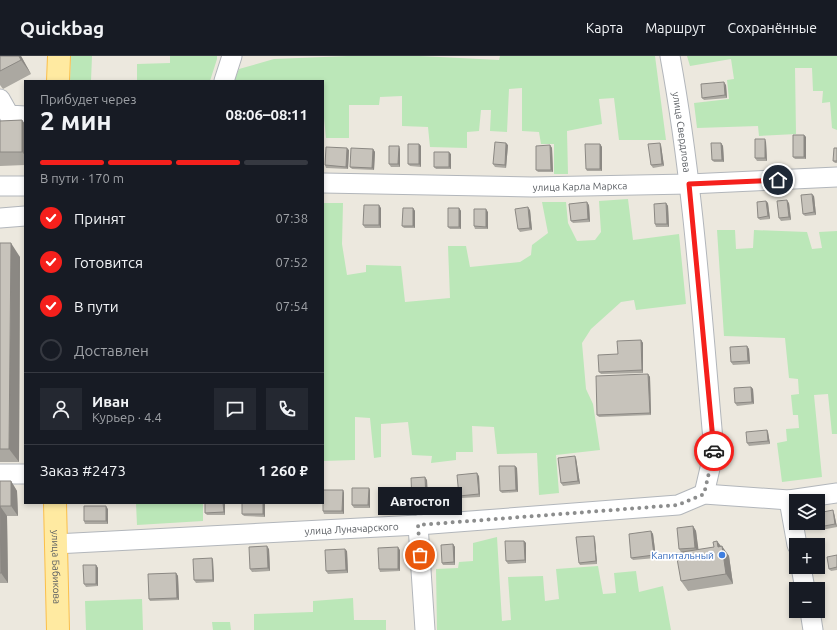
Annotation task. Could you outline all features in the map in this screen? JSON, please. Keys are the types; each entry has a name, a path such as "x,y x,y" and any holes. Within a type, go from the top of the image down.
{"main road":[{"path":"58,56 58,80"},
{"name":"улица Бабикова","path":"55,504 58,630"}],"street":[{"path":"224,80 232,56"},
{"name":"улица Свердлова","path":"670,56 689,184 714,451 704,494"},
{"path":"0,99 11,116"},
{"name":"улица Карла Маркса","path":"324,183 532,187 689,184 837,177"},
{"path":"0,186 24,186"},
{"path":"0,218 24,216"},
{"path":"0,474 24,474"},
{"name":"улица Луначарского","path":"825,495 837,493"},
{"name":"улица Луначарского","path":"55,544 418,525 678,505 704,494 789,500"},
{"path":"418,525 425,630"},
{"path":"811,618 813,630"}],"green space":[{"path":"71,56 92,56 91,80 70,80"},
{"path":"170,56 217,56 210,80 137,80 137,64 170,63"},
{"path":"348,56 420,56 499,60 500,56 655,56 666,140 619,140 614,98 599,99 602,124 567,131 568,174 554,174 554,144 541,144 539,132 522,131 522,88 509,89 507,132 490,131 491,110 481,110 479,131 467,132 467,148 430,147 428,127 402,126 402,96 380,97 379,105 349,105 349,138 326,138 324,118 324,80 234,80 239,69 274,59"},
{"path":"687,56 837,56 837,130 832,128 830,102 822,103 823,91 813,91 812,68 795,68 796,134 759,136 758,126 697,128 694,103 729,99 727,80 734,79 731,59 690,66"},
{"path":"628,199 633,240 679,234 686,304 636,310 634,300 621,302 591,329 582,343 586,389 593,404 600,450 556,455 559,493 539,495 537,453 497,454 494,427 472,426 473,452 456,452 456,460 431,463 432,456 412,455 408,422 381,424 381,457 374,458 370,418 355,417 355,460 324,461 324,203 343,203 342,244 347,275 366,272 366,265 401,266 405,302 450,298 448,246 466,246 470,267 520,262 531,255 532,245 548,233 542,202 566,202 568,223 577,241 595,240 601,232 599,201"},
{"path":"717,230 735,230 736,249 753,248 754,230 807,232 812,249 822,248 819,232 837,231 837,434 832,434 828,394 814,395 822,477 782,482 777,443 787,441 786,429 799,428 798,415 793,415 791,395 799,394 798,379 789,378 785,338 724,336"},
{"path":"136,504 203,504 203,521 137,525"},
{"path":"497,537 502,621 511,620 508,577 543,576 545,601 559,599 556,569 598,566 603,594 616,593 614,573 636,571 639,592 663,586 671,630 437,630 436,569 458,568 459,562 473,561 473,543"},
{"path":"353,598 354,620 386,620 386,630 254,630 254,614 313,612 313,601"},
{"path":"142,599 143,630 86,630 85,601"},
{"path":"212,622 230,622 231,630 213,630"}],"building":[{"path":"0,56 19,56 21,60 0,71"},
{"path":"724,82 725,95 702,98 701,84"},
{"path":"22,120 22,152 0,152 0,121"},
{"path":"793,135 804,135 804,157 793,157"},
{"path":"755,139 765,139 765,158 755,158"},
{"path":"495,142 506,143 505,165 493,164"},
{"path":"660,143 662,164 651,165 648,144"},
{"path":"711,143 721,143 722,160 712,160"},
{"path":"408,144 419,144 419,164 408,164"},
{"path":"585,144 600,144 600,169 586,169"},
{"path":"550,145 551,170 536,170 536,146"},
{"path":"389,146 399,146 398,164 389,164"},
{"path":"326,147 347,148 346,167 325,165"},
{"path":"351,148 373,149 372,168 350,167"},
{"path":"834,148 837,148 837,161 833,161"},
{"path":"434,152 449,152 449,167 434,167"},
{"path":"812,194 814,212 803,214 801,195"},
{"path":"787,200 789,217 779,218 777,201"},
{"path":"766,201 768,216 758,218 757,202"},
{"path":"587,202 588,219 571,221 569,204"},
{"path":"666,203 667,224 655,224 654,204"},
{"path":"364,205 379,205 379,225 363,225"},
{"path":"528,207 530,228 518,229 515,209"},
{"path":"403,208 413,208 413,226 402,226"},
{"path":"448,208 459,208 459,227 448,227"},
{"path":"474,209 486,209 486,227 474,226"},
{"path":"0,243 11,243 9,449 0,449"},
{"path":"641,340 642,370 599,372 598,355 618,354 617,341"},
{"path":"747,346 748,361 731,362 730,347"},
{"path":"648,374 650,413 597,415 596,376"},
{"path":"751,387 752,402 735,403 734,388"},
{"path":"767,430 768,441 747,443 746,432"},
{"path":"575,456 578,481 561,483 558,458"},
{"path":"499,466 515,466 516,490 500,491"},
{"path":"477,473 479,494 459,496 457,475"},
{"path":"425,477 426,499 412,500 411,478"},
{"path":"0,481 11,481 11,506 0,506"},
{"path":"352,488 369,488 368,505 352,505"},
{"path":"324,490 343,490 342,511 323,511"},
{"path":"205,504 223,504 224,512 205,513"},
{"path":"242,504 263,504 263,514 242,514"},
{"path":"0,506 1,573 0,573"},
{"path":"84,506 106,506 106,521 84,521"},
{"path":"833,510 835,524 825,526 825,512"},
{"path":"693,526 695,548 679,549 677,528"},
{"path":"651,531 654,555 631,558 629,534"},
{"path":"594,536 596,561 579,563 576,537"},
{"path":"505,541 524,541 525,560 506,561"},
{"path":"717,541 718,547 722,546 726,574 681,581 676,553 714,547 713,542"},
{"path":"453,544 454,562 442,563 441,545"},
{"path":"267,546 268,568 250,569 249,547"},
{"path":"398,547 398,569 379,569 378,548"},
{"path":"345,549 346,570 326,571 325,550"},
{"path":"837,555 837,567 829,569 827,557"},
{"path":"212,558 213,580 194,580 193,559"},
{"path":"83,565 96,565 96,584 84,584"},
{"path":"176,573 177,598 149,599 148,574"}],"way so far":[{"path":"420,555 418,525 678,505 704,494 714,451"}],"place":[{"name":"Автостоп","path":"420,555"},
{"name":"Капитальный","path":"722,555"}],"route":[{"path":"714,451 689,184 778,180"}]}
